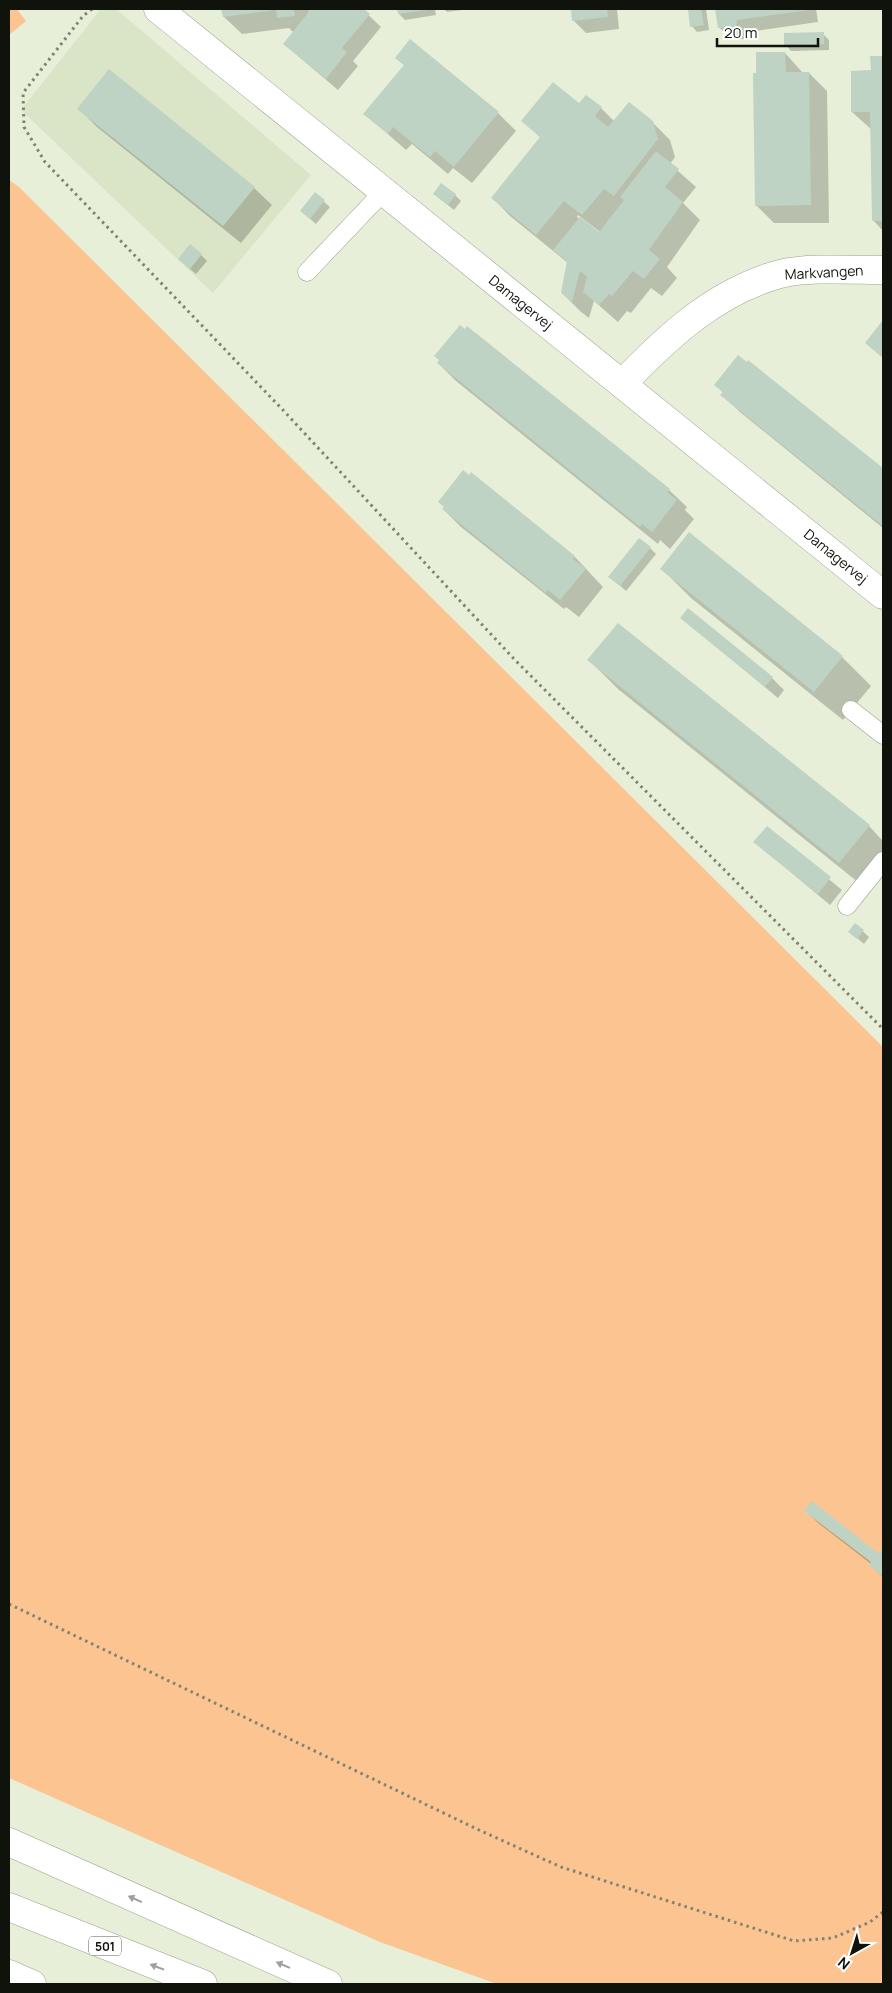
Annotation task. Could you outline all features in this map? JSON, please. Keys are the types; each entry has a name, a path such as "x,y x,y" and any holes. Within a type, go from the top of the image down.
{"main road":[{"name":"Damagervej","path":"158,9 883,595"},
{"name":"Markvangen","path":"622,384 669,337 703,310 746,286 782,273 883,270"},
{"path":"9,1842 328,1984"},
{"name":"501","path":"9,1907 203,1984"},
{"path":"9,1974 32,1984"}],"lane":[{"path":"307,272 384,192"},
{"path":"851,710 883,735"},
{"path":"847,906 883,861"}],"path":[{"path":"92,9 83,16 23,93 24,126 45,162 282,409 514,659 883,1029"},
{"path":"9,1604 479,1830 561,1867 794,1941 834,1938 870,1922 883,1912"}],"shaded area":[{"path":"9,9 17,9 26,21 9,35"},
{"path":"101,9 116,9 311,175 213,293 21,110"},
{"path":"9,180 19,187 883,1047 883,1984 497,1984 380,1942 9,1778"}],"building":[{"path":"221,9 275,9 275,10 223,17"},
{"path":"276,9 294,9 295,16 277,18"},
{"path":"311,9 364,9 370,14 342,48 347,52 326,79 283,44"},
{"path":"397,9 426,9 426,10 398,14"},
{"path":"571,9 607,9 608,17 572,21"},
{"path":"688,9 701,9 704,25 690,27"},
{"path":"715,9 809,10 737,20 736,27 718,28"},
{"path":"824,32 824,44 784,45 784,33"},
{"path":"410,39 499,112 454,167 435,151 430,157 393,127 388,134 363,114 404,65 395,58"},
{"path":"756,52 785,52 786,72 809,72 811,205 755,206 753,73 756,73"},
{"path":"870,56 883,56 883,221 872,221 870,112 851,112 851,71 871,70"},
{"path":"109,69 255,187 223,226 77,109"},
{"path":"553,82 579,103 586,95 602,107 595,116 608,127 629,102 653,121 658,139 614,196 604,189 582,215 564,201 536,235 491,198 540,137 521,121"},
{"path":"656,151 679,169 665,187 683,202 649,250 660,259 644,279 633,271 612,296 609,294 599,305 583,292 587,277 580,271 572,302 561,293 567,261 553,250 580,217 599,232 624,200 620,197"},
{"path":"441,183 456,194 448,205 433,194"},
{"path":"315,192 325,200 310,219 300,211"},
{"path":"190,244 202,254 190,269 178,259"},
{"path":"883,320 883,358 865,343"},
{"path":"460,325 465,329 467,326 670,489 667,492 677,500 652,532 642,524 640,527 437,363 439,360 434,356"},
{"path":"738,355 747,362 748,360 883,468 883,526 720,395 723,392 714,385"},
{"path":"463,470 469,475 471,472 575,556 573,559 586,569 560,600 548,590 546,593 442,509 444,507 438,502"},
{"path":"689,532 843,656 814,692 660,569"},
{"path":"639,538 651,547 620,586 608,577"},
{"path":"688,608 773,677 765,687 680,618"},
{"path":"618,623 870,825 839,863 587,660"},
{"path":"767,826 831,877 818,894 753,842"},
{"path":"855,923 864,930 857,939 848,932"},
{"path":"812,1501 878,1553 881,1550 883,1552 883,1577 869,1565 871,1562 804,1511"}]}
